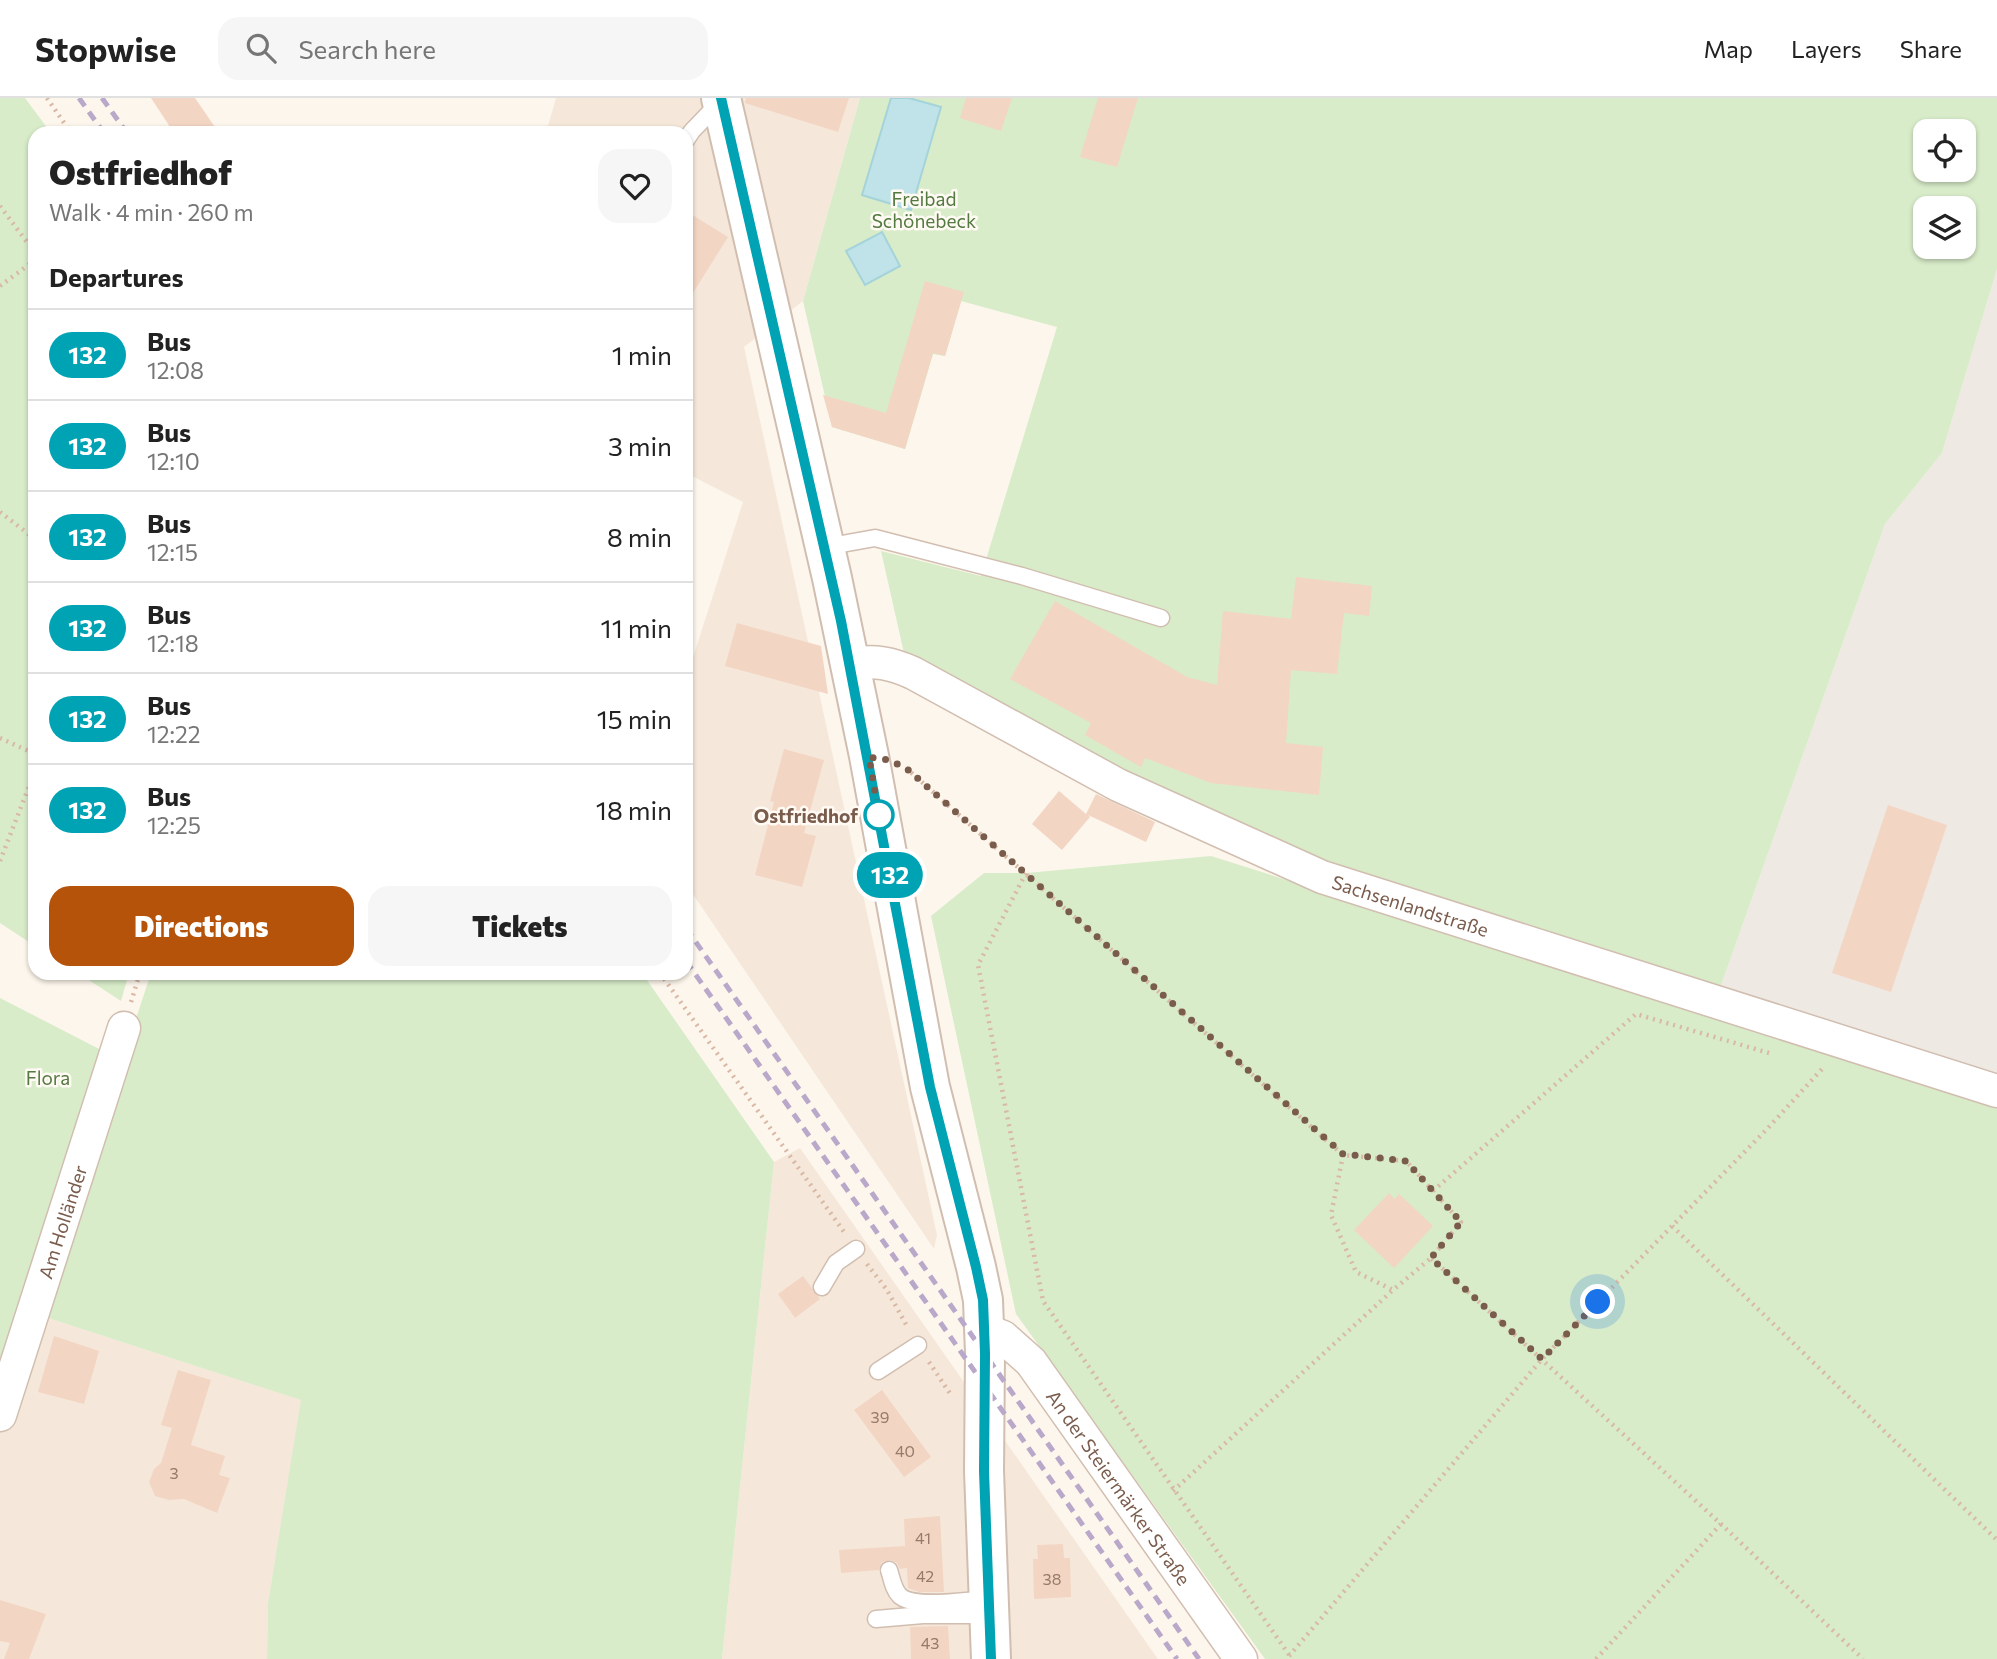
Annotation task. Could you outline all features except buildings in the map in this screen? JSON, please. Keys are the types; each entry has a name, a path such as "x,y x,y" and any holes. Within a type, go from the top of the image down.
{"street":[{"path":"721,99 851,664 930,1087 976,1267 985,1330 992,1659"},
{"name":"Sachsenlandstraße","path":"851,664 883,662 913,673 1118,785 1322,877 1997,1091"},
{"name":"Am Holländer","path":"0,1416 124,1028"},
{"name":"An der Steiermärker Straße","path":"985,1330 1003,1337 1031,1362 1241,1659"}],"lane":[{"path":"693,130 721,99"},
{"path":"825,547 875,538 1022,576 1161,618"},
{"path":"822,1287 836,1264 856,1249"},
{"path":"878,1371 918,1345"},
{"path":"890,1570 893,1584 899,1594 908,1601 989,1607"},
{"path":"876,1619 989,1607"}],"path":[{"path":"47,98 66,126"},
{"path":"0,206 28,244"},
{"path":"0,286 28,265"},
{"path":"0,512 28,534"},
{"path":"0,738 28,751"},
{"path":"869,757 888,760 906,768 1343,1154 1406,1161 1461,1222 1431,1258 1173,1491"},
{"path":"0,861 28,789"},
{"path":"1027,873 978,965 1043,1301 1291,1657 1542,1359 1768,1128 1822,1069"},
{"path":"665,980 887,1290 918,1345 956,1402 964,1410 985,1404"},
{"path":"1433,1191 1636,1014 1782,1057"},
{"path":"1808,1065 1834,1072"},
{"path":"1343,1154 1331,1216 1356,1272 1393,1290"},
{"path":"1672,1226 1997,1539"},
{"path":"1431,1258 1721,1524 1863,1659"},
{"path":"1596,1659 1721,1524"}],"shaded area":[{"path":"556,98 860,98 803,301 744,347 937,1235 934,1249 693,894 693,657 743,502 693,477 693,126 548,126"},
{"path":"1997,269 1997,1073 1719,991 1885,524 1942,453"},
{"path":"800,1148 1158,1659 722,1659 774,1162"},
{"path":"39,1315 302,1400 268,1603 267,1659 0,1659 0,1378"}],"green space":[{"path":"0,98 25,98 46,126 28,126 28,941 0,923"},
{"name":"Freibad Schönebeck","path":"860,98 1997,98 1997,269 1942,453 1885,524 1719,991 1326,865 1097,763 904,653 881,551 981,576 1057,327 961,301 945,356 933,354 905,449 832,427 803,301"},
{"path":"1211,856 1997,1105 1997,1659 1265,1659 1016,1314 931,916 984,873 1027,873"},
{"path":"89,980 127,980 121,1001"},
{"path":"149,980 647,980 774,1162 722,1659 267,1659 268,1603 301,1400 39,1315"},
{"name":"Flora","path":"0,998 105,1052 0,1378"}],"water":[{"path":"891,98 909,98 941,107 911,210 862,195"},
{"path":"882,232 900,266 865,285 846,251"}],"railway":[{"path":"79,98 99,126"},
{"path":"102,98 122,126"},
{"path":"693,938 1199,1659"},
{"path":"693,971 1177,1659"}],"bus line":[{"name":"132","path":"721,98 851,664 930,1087 983,1300 984,1471 991,1659"}],"place":[{"name":"Ostfriedhof","path":"879,815"}],"route":[{"path":"879,815 869,757 888,760 906,768 1343,1154 1406,1161 1461,1222 1431,1258 1542,1359 1598,1302"}]}
